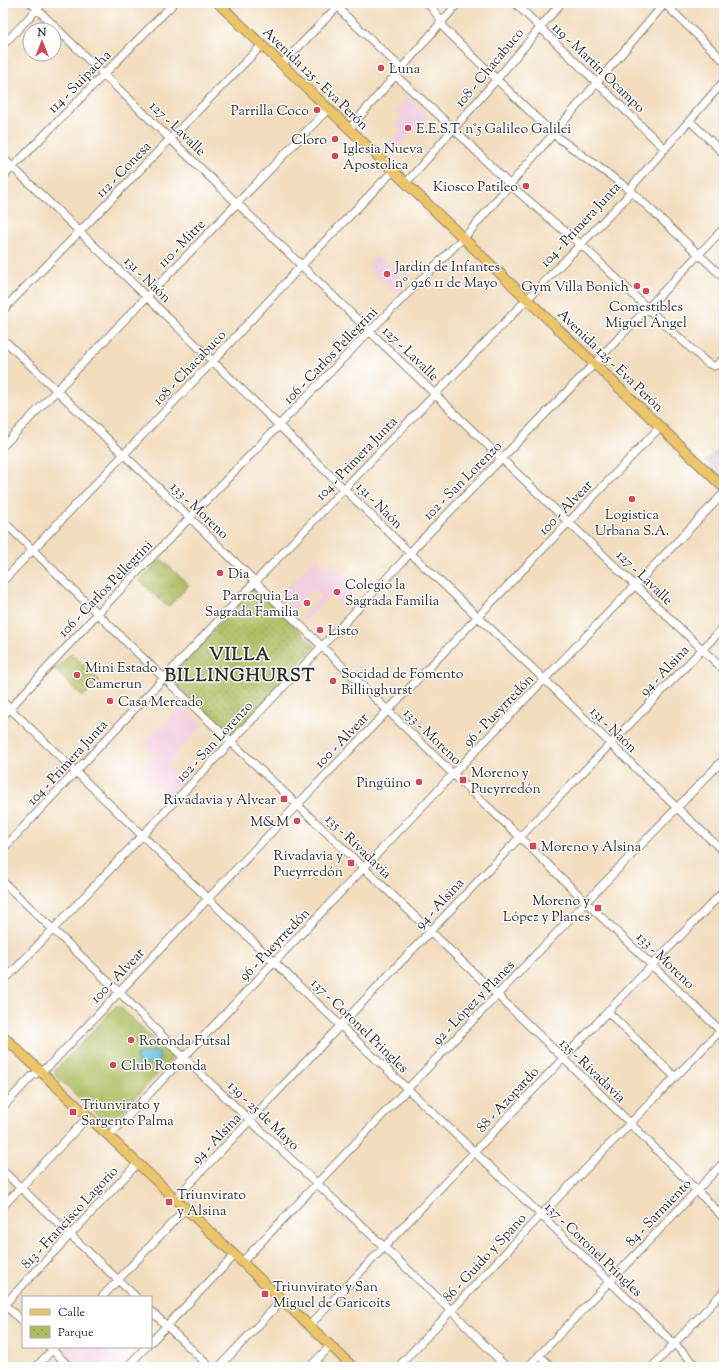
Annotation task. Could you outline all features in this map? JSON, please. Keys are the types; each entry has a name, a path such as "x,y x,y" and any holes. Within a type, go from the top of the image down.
{"main road":[{"name":"Avenida 125 - Eva Perón","path":"218,3 261,46 595,363 724,488"},
{"path":"3,1036 353,1367"}],"street":[{"name":"127 - Lavalle","path":"31,3 170,139 724,670"},
{"path":"3,45 43,3"},
{"name":"114 - Suipacha","path":"3,177 174,3"},
{"path":"428,3 438,16 445,29 553,134 630,190 724,278"},
{"path":"349,129 458,3"},
{"name":"119 - Martín Ocampo","path":"514,3 665,149"},
{"name":"108 - Chacabuco","path":"406,183 497,79 560,3"},
{"path":"664,3 724,61"},
{"name":"106 - Carlos Pellegrini","path":"3,716 98,613 370,331 462,238 510,185 664,3"},
{"path":"282,65 339,4 343,13 402,68"},
{"name":"112 - Conesa","path":"3,310 261,46"},
{"path":"395,76 454,129 510,185 581,244 710,366 717,365 724,358"},
{"name":"104 - Primera Junta","path":"3,849 255,582 625,199 630,190 724,81"},
{"name":"110 - Mitre","path":"3,446 328,109"},
{"path":"690,121 724,154"},
{"name":"131 - Naón","path":"3,158 345,488 410,553 546,680 724,852"},
{"name":"108 - Chacabuco","path":"3,581 393,171"},
{"name":"102 - San Lorenzo","path":"3,982 410,553 724,228"},
{"name":"133 - Moreno","path":"3,339 586,902 723,1030"},
{"name":"100 - Alvear","path":"3,1107 32,1076 49,1066 660,427"},
{"name":"96 - Pueyrredón","path":"109,1136 453,774 546,680 724,493"},
{"name":"135 - Rivadavia","path":"3,521 164,679 298,804 563,1059 724,1218"},
{"name":"94 - Alsina","path":"175,1199 610,743 724,626"},
{"name":"137 - Coronel Pringles","path":"3,702 275,961 341,1026 541,1215 698,1367"},
{"name":"92 - López y Planes","path":"242,1262 676,807 724,759"},
{"name":"139 - 25 de Mayo","path":"3,882 119,992 184,1058 452,1311 506,1367"},
{"name":"88 - Azopardo","path":"309,1326 724,891"},
{"path":"608,1012 675,1077"},
{"name":"86 - Guido y Spano","path":"398,1367 629,1123 723,1030"},
{"path":"3,1206 88,1117"},
{"name":"84 - Sarmiento","path":"528,1367 724,1162"},
{"name":"813 - Francisco Lagorio","path":"3,1304 137,1164"},
{"path":"3,1170 135,1296"},
{"path":"103,1296 186,1209"},
{"path":"152,1341 234,1255"},
{"path":"652,1367 724,1291"},
{"path":"219,1367 282,1300"},
{"path":"3,1304 22,1321"},
{"path":"152,1312 210,1367"},
{"path":"310,1367 330,1346"},
{"path":"36,1367 52,1348 70,1367"},
{"path":"127,1367 145,1348"},
{"path":"539,1355 552,1367"}],"shaded area":[{"name":"E.E.S.T. n°5 Galileo Galilei","path":"409,98 428,116 388,157 382,151 402,131 395,124 402,117 396,111"},
{"name":"Jardín de Infantes nº 926 11 de Mayo","path":"378,255 407,283 396,294 367,266"},
{"path":"724,441 724,478 705,461"},
{"name":"Colegio la Sagrada Familia","path":"316,558 327,568 332,564 360,589 343,607 330,595 305,621 301,617 321,596 313,589 294,610 280,596"},
{"path":"181,705 203,726 166,765 183,781 167,797 140,771 155,754 144,744"},
{"path":"62,1348 136,1348 118,1367 78,1367 63,1352"}],"green space":[{"path":"161,559 189,585 168,607 140,581"},
{"path":"251,589 258,590 315,646 231,737 169,679"},
{"name":"Mini Estado Camerun","path":"71,653 99,680 83,697 55,670"},
{"name":"Club Rotonda","path":"116,1006 120,1007 171,1056 171,1060 110,1124 106,1123 55,1075 55,1071"}],"water":[{"path":"159,1051 160,1063 138,1066 136,1054"}],"place":[{"name":"Luna","path":"381,68"},
{"name":"Parrilla Coco","path":"317,110"},
{"name":"E.E.S.T. n°5 Galileo Galilei","path":"408,128"},
{"name":"Cloro","path":"335,139"},
{"name":"Iglesia Nueva Apostolica","path":"335,156"},
{"name":"Kiosco Patileo","path":"526,186"},
{"name":"Jardín de Infantes nº 926 11 de Mayo","path":"387,274"},
{"name":"Gym Villa Bonich","path":"637,286"},
{"name":"Comestibles Miguel Ángel","path":"646,291"},
{"name":"Logistica Urbana S.A.","path":"632,499"},
{"name":"Dia","path":"220,573"},
{"name":"Colegio la Sagrada Familia","path":"337,592"},
{"name":"Parroquia La Sagrada Familia","path":"307,603"},
{"name":"Listo","path":"320,630"},
{"name":"Mini Estado Camerun","path":"77,675"},
{"name":"Socidad de Fomento Billinghurst","path":"333,681"},
{"name":"Casa Mercado","path":"110,701"},
{"name":"Moreno y Pueyrredón","path":"463,780"},
{"name":"Pingüino","path":"419,782"},
{"name":"Rivadavia y Alvear","path":"284,799"},
{"name":"M&M","path":"297,821"},
{"name":"Moreno y Alsina","path":"533,846"},
{"name":"Rivadavia y Pueyrredón","path":"351,863"},
{"name":"Moreno y López y Planes","path":"598,908"},
{"name":"Rotonda Futsal","path":"131,1040"},
{"name":"Club Rotonda","path":"113,1065"},
{"name":"Triunvirato y Sargento Palma","path":"73,1112"},
{"name":"Triunvirato y Alsina","path":"169,1202"},
{"name":"Triunvirato y San Miguel de Garicoits","path":"265,1294"}],"district":[{"name":"VILLA BILLINGHURST","path":"240,664"}]}
